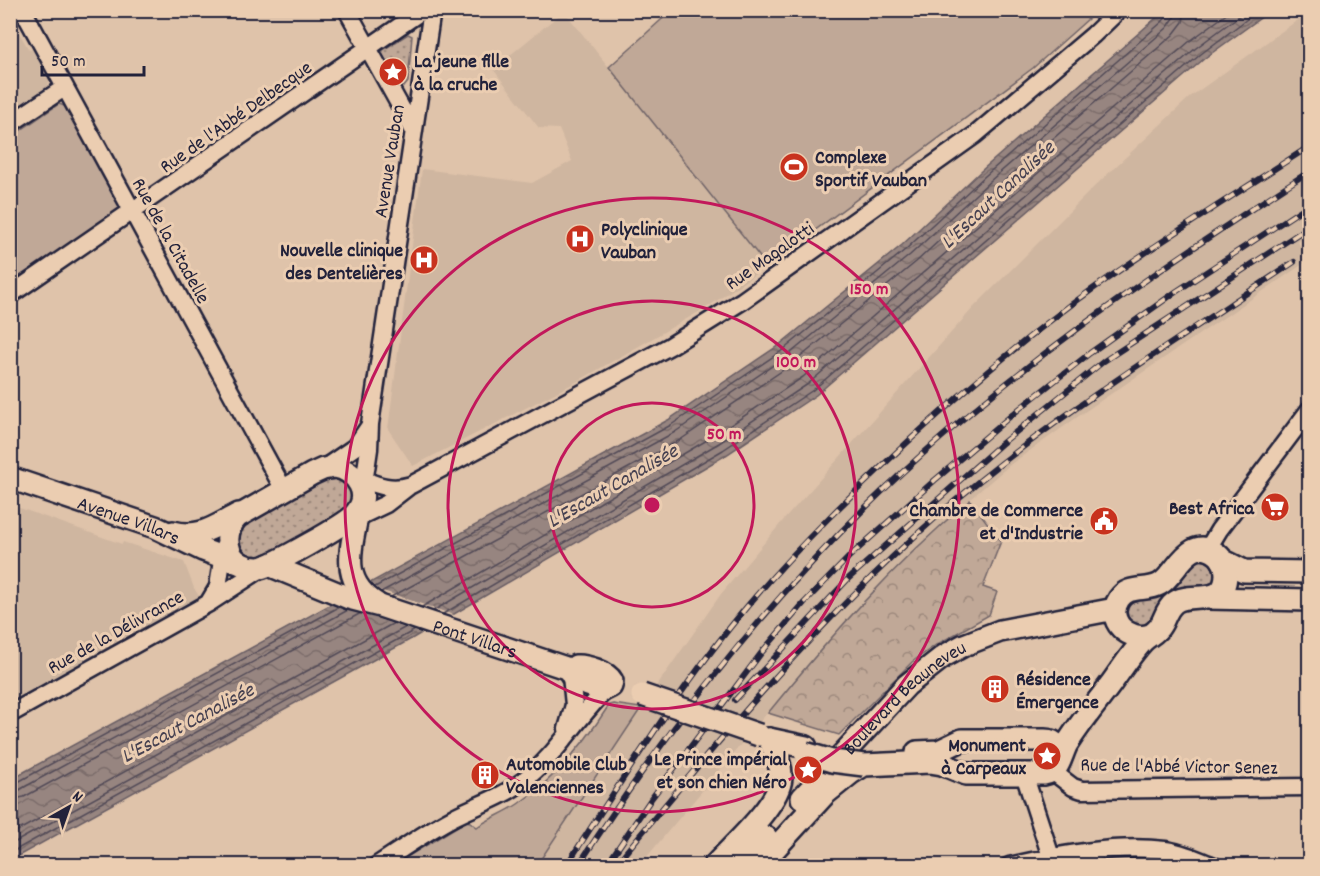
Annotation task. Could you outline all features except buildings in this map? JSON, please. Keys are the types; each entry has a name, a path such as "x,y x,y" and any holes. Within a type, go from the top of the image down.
{"main road":[{"path":"154,527 193,535 240,514 323,469 339,468 356,500 259,566 231,554 228,534 233,522 240,514"},
{"name":"Avenue Villars","path":"10,478 154,527 192,546 221,557 259,566"},
{"name":"Pont Villars","path":"356,500 350,554 351,571 362,593 380,606"},
{"path":"1150,635 1135,637 1122,630 1116,620 1115,609 1119,600 1128,591 1160,584 1187,554 1198,549 1215,555 1244,571 1310,572"},
{"path":"1207,598 1218,592 1225,583 1226,571 1215,555"},
{"name":"Pont Villars","path":"259,566 349,598 481,639 572,673 580,665 609,675 612,680 609,687"},
{"path":"763,863 825,794 864,759 930,762 942,764 966,774 1044,774 1056,765 1082,723 1137,648 1159,627 1175,602 1185,598 1310,600"},
{"name":"Boulevard Beauneveu","path":"739,866 907,686 936,662 964,645 1000,631 1115,609"},
{"path":"1045,740 1064,725 1111,662 1121,644 1122,630"},
{"path":"609,687 642,695 832,761 931,752 942,750 962,740 1045,740 1057,744 1060,751 1056,765"},
{"path":"714,866 769,806 778,791 781,778 780,765 764,737"},
{"path":"954,744 950,760 955,769"}],"street":[{"name":"Rue de la Citadelle","path":"23,10 284,490"},
{"path":"347,10 414,131"},
{"name":"Rue de l'Abbé Delbecque","path":"10,295 423,10"},
{"name":"Avenue Vauban","path":"356,500 369,449 370,424 432,10"},
{"name":"Rue Magalotti","path":"356,500 386,504 411,485 670,346 742,301 975,135 1093,35 1119,10"},
{"path":"10,124 64,88"},
{"path":"1215,555 1219,531 1310,410"},
{"name":"Avenue Vauban","path":"323,469 355,447 370,424"},
{"name":"Rue Magalotti","path":"356,500 411,485"},
{"name":"Rue de la Délivrance","path":"209,603 218,587 221,557 228,534"},
{"name":"Rue de la Délivrance","path":"10,714 209,603 259,566"},
{"path":"560,744 573,709 572,673"},
{"path":"376,866 448,820 517,786 542,764 590,706 609,687"},
{"name":"Rue de l'Abbé Victor Senez","path":"1056,765 1073,787 1082,790 1310,787"},
{"path":"1024,774 1053,862"},
{"path":"1012,865 1053,862 1102,849 1163,850 1180,853 1214,866"}],"shaded area":[{"name":"Polyclinique Vauban","path":"564,11 767,266 709,306 578,381 413,466 388,429 422,169 532,183 572,161 559,129 539,128 493,69"},
{"path":"1309,12 1309,235 1298,242 1309,260 1011,464 934,530 835,632 640,865 537,866 641,708 721,594 781,523 974,307 1096,185 1190,97"},
{"path":"10,17 50,80 47,87 11,112"},
{"path":"11,505 122,544 123,542 184,562 200,598 11,704"}],"green space":[{"name":"Complexe Sportif Vauban","path":"671,11 1097,11 1033,68 767,266 609,67"},
{"path":"408,34 412,36 408,82 404,87 399,86 382,55 383,50"},
{"path":"59,104 67,107 122,209 11,291 11,137"},
{"path":"336,473 354,491 353,505 344,514 262,559 250,560 238,550 236,529"},
{"path":"970,500 1001,541 983,587 997,592 989,615 936,645 912,662 839,735 768,713 889,575"},
{"path":"1199,560 1213,567 1214,575 1211,583 1201,587 1142,626 1131,623 1127,611 1130,605 1171,591 1179,584 1191,566"},
{"path":"609,705 641,708 537,865 392,866 466,821 477,827 532,794 580,746"}],"water":[{"name":"L'Escaut Canalisée","path":"1164,11 1270,11 1205,58 816,395 726,455 413,638 11,860 11,779 668,420 779,345 902,245 981,171"}],"pier":[{"path":"368,580 380,590 457,616 425,635 328,602"}],"railway":[{"path":"566,866 700,666 788,560 849,498 955,399 1067,308 1199,217 1310,146"},
{"path":"578,866 610,817 713,677 788,588 869,504 972,411 1081,326 1194,247 1310,171"},
{"path":"606,866 651,799 762,652 804,603 850,556 935,480 1090,353 1177,291 1310,204"},
{"path":"735,700 849,578 1001,444 1104,361 1310,226"},
{"path":"617,863 768,685 848,600 933,520 975,484 1064,417 1294,262"}],"place":[{"name":"La jeune fille à la cruche","path":"393,72"},
{"name":"Complexe Sportif Vauban","path":"794,167"},
{"name":"Polyclinique Vauban","path":"580,239"},
{"name":"Nouvelle clinique des Dentelières","path":"424,260"},
{"name":"Best Africa","path":"1275,507"},
{"name":"Chambre de Commerce et d'Industrie","path":"1104,521"},
{"name":"Résidence Émergence","path":"995,689"},
{"name":"Monument à Carpeaux","path":"1047,756"},
{"name":"Le Prince impérial et son chien Néro","path":"808,770"},
{"name":"Automobile Club Valenciennes","path":"485,775"}]}
